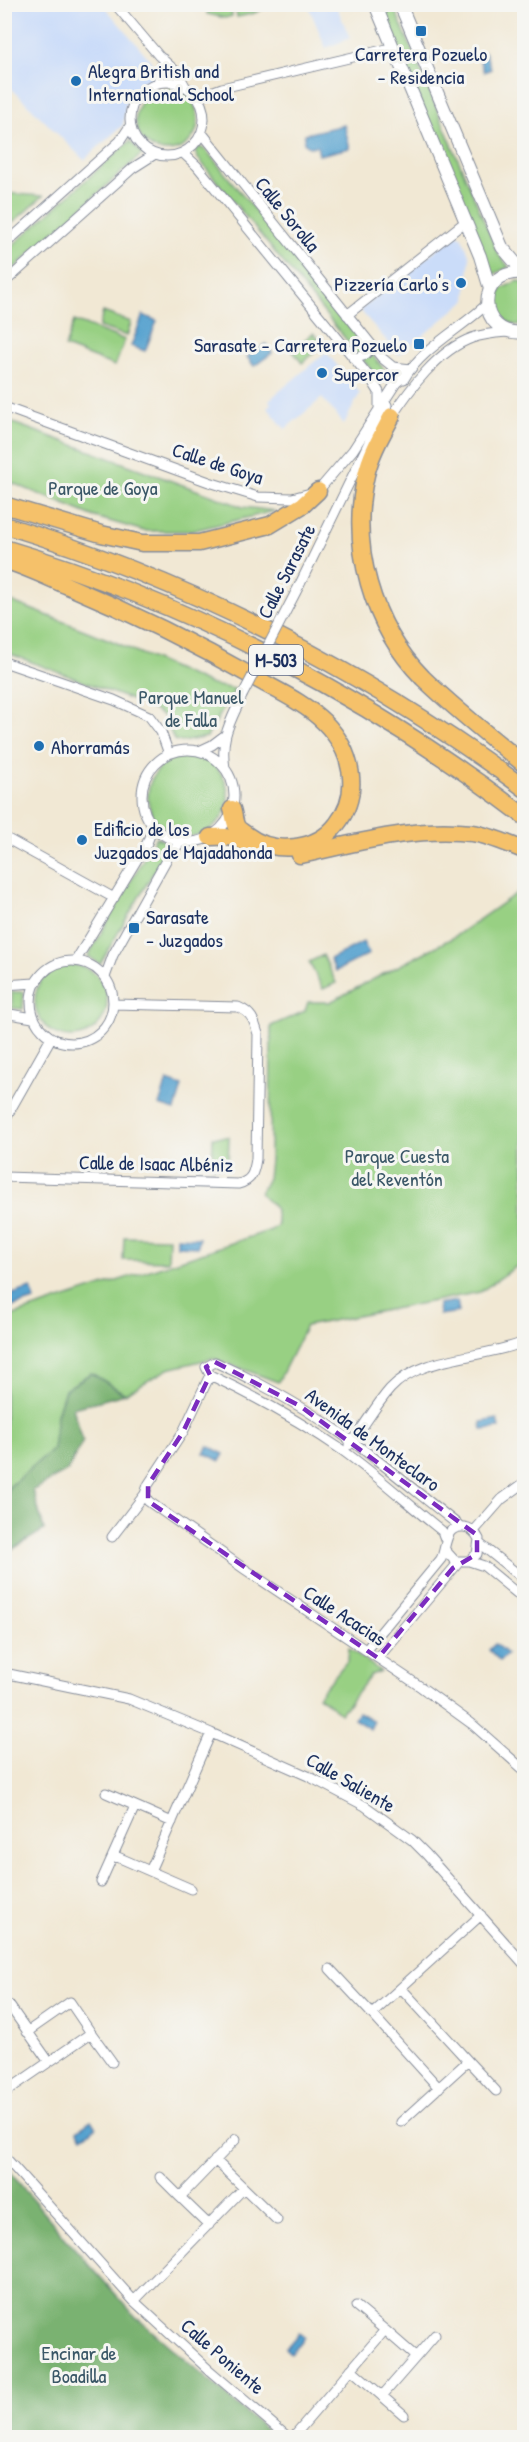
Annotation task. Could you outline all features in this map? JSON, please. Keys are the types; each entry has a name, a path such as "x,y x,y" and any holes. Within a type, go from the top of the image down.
{"highway":[{"path":"385,411 366,476 360,520 362,554 370,588 390,635 422,676 472,722 525,764"},
{"path":"4,505 101,534 142,543 199,543 270,525 303,505 318,491"},
{"name":"M-503","path":"4,525 102,558 182,591 253,624 370,686 456,740 525,788"},
{"name":"M-503","path":"4,548 103,582 246,644 355,704 414,740 480,783 525,816"},
{"path":"4,560 110,604 232,665 294,701 324,722 343,748 352,770 352,792 346,813 334,828 319,839 301,847 268,846 256,842 237,827 232,809"},
{"path":"210,837 227,836 240,839 268,852 300,855 386,835 441,831 474,833 525,850"}],"street":[{"path":"115,4 178,73 185,86"},
{"path":"375,4 465,222 490,289"},
{"path":"400,4 502,247 525,273"},
{"path":"198,97 222,88 392,48"},
{"path":"158,83 163,59"},
{"path":"175,82 185,86 198,97 203,107 204,118 201,134 192,147 183,153 165,156 155,154 139,143 130,126 130,114 134,101 142,91 158,83 175,82"},
{"path":"4,245 120,141 130,126"},
{"name":"Calle Sorolla","path":"201,134 371,344 393,367 409,372"},
{"name":"Calle Sorolla","path":"183,153 197,166 353,358 379,392 385,411"},
{"path":"4,283 133,168 155,154"},
{"path":"347,315 465,222"},
{"path":"518,334 493,321 487,304 490,289 496,280 514,272 525,273"},
{"name":"Calle Sarasate","path":"364,455 384,410 409,372 427,353 487,304"},
{"name":"Calle Sarasate","path":"226,769 223,752 224,735 385,411 458,345 483,335 518,334"},
{"path":"353,358 363,357 369,352 371,344"},
{"path":"318,491 385,411 396,383 409,372"},
{"name":"Calle de Goya","path":"4,407 209,482 258,497 292,498 318,491"},
{"path":"4,662 114,700 149,716 161,732 169,754"},
{"path":"199,751 224,735"},
{"path":"179,751 199,751 209,755 226,769 233,789 232,809 224,825 210,837 181,842 166,837 153,827 145,814 142,800 143,785 149,771 169,754 179,751"},
{"path":"76,960 147,843 153,827"},
{"path":"4,837 114,898"},
{"path":"105,977 113,955 169,855 181,842"},
{"path":"76,960 97,969 105,977 111,989 113,1004 106,1024 92,1038 78,1043 64,1043 51,1038 40,1029 33,1018 31,994 35,982 52,965 76,960"},
{"path":"4,985 35,982"},
{"name":"Calle de Isaac Albéniz","path":"4,1178 245,1183 255,1170 258,1034 248,1011 238,1007 113,1004"},
{"path":"4,1013 33,1018"},
{"path":"4,1121 51,1038"},
{"path":"344,1452 391,1388 418,1369 505,1350 525,1342"},
{"name":"Avenida de Monteclaro","path":"446,1539 442,1531 344,1452 296,1420 210,1375 206,1366 215,1362 265,1386 352,1441 461,1527"},
{"path":"112,1537 145,1494 148,1485 183,1432 210,1375"},
{"path":"474,1531 502,1499 525,1483"},
{"name":"Calle Acacias","path":"145,1494 153,1506 472,1724 525,1770"},
{"path":"366,1650 441,1559 446,1539 451,1531 461,1527 474,1531 480,1544 525,1579"},
{"path":"378,1658 464,1562 477,1554 480,1544"},
{"path":"445,1550 450,1558 484,1566 525,1599"},
{"name":"Calle Saliente","path":"4,1673 129,1699 308,1776 365,1806 412,1840 525,1964"},
{"path":"150,1871 211,1733"},
{"path":"106,1793 172,1822"},
{"path":"101,1882 135,1806"},
{"path":"113,1855 191,1889"},
{"path":"372,2014 481,1915"},
{"path":"330,1969 439,2088"},
{"path":"401,1988 496,2091"},
{"path":"27,2032 70,2002 112,2062"},
{"path":"9,2004 49,2062"},
{"path":"4,2092 91,2032"},
{"path":"401,2122 468,2061"},
{"path":"180,2197 236,2139"},
{"name":"Calle Poniente","path":"4,2156 134,2301 209,2370 291,2438 385,2330"},
{"path":"215,2160 277,2220"},
{"path":"160,2177 208,2224"},
{"path":"134,2301 244,2188"},
{"path":"356,2306 416,2357"},
{"path":"382,2396 435,2335"},
{"path":"351,2369 404,2415"}],"highlighted area":[{"path":"215,1362 300,1406 477,1535 477,1554 453,1568 378,1658 148,1501 148,1485 183,1432 210,1375 206,1367"}],"shaded area":[{"name":"Alegra British and International School","path":"4,5 103,5 152,62 154,72 150,80 132,91 126,104 123,125 84,160 5,82"},
{"path":"308,5 336,5 350,38 326,48"},
{"path":"456,234 461,236 470,256 466,300 399,355 360,310"},
{"name":"Supercor","path":"326,352 360,393 344,424 322,398 285,429 267,407 271,404 269,400"}],"green space":[{"path":"235,4 266,5 257,12 237,17"},
{"path":"209,5 231,5 232,16 225,18 207,14"},
{"path":"380,5 393,5 498,254 509,267 492,275"},
{"path":"167,89 179,91 189,98 196,108 198,120 196,132 189,142 179,149 167,151 155,149 145,142 138,132 136,120 138,108 145,98 155,91"},
{"path":"130,141 142,154 5,276 5,252"},
{"path":"199,147 206,150 387,373 389,378 386,382 380,381 197,157 195,151"},
{"path":"4,193 43,196 11,224 5,224"},
{"path":"517,281 524,282 524,324 514,325 504,320 496,305 501,289"},
{"path":"103,312 131,322 127,336 99,327"},
{"path":"74,321 125,340 115,366 65,347"},
{"path":"313,333 324,345 302,363 292,350"},
{"name":"Parque de Goya","path":"5,420 243,507 275,511 191,531 144,531 95,517 5,480"},
{"name":"Parque Manuel de Falla","path":"5,599 110,640 212,685 235,689 207,737 182,742 174,740 164,716 145,705 5,652"},
{"path":"188,756 203,759 216,768 225,781 228,796 225,811 216,824 203,833 188,836 173,833 160,824 151,811 148,796 151,781 160,768 173,759"},
{"path":"156,837 170,844 100,964 88,956"},
{"name":"Parque Cuesta del Reventón","path":"524,888 524,1261 480,1292 306,1326 278,1382 213,1358 168,1369 125,1394 91,1373 65,1390 57,1415 54,1449 8,1488 5,1515 5,1318 271,1230 278,1225 275,1208 260,1193 268,1178 270,1160 271,1026 305,1011 308,1002 330,1002 454,937"},
{"path":"323,955 336,983 323,989 309,962"},
{"path":"71,965 91,971 101,981 107,1001 101,1021 91,1031 71,1037 51,1031 41,1021 35,1001 41,981 51,971"},
{"path":"12,992 24,992 23,1009 12,1008"},
{"path":"213,1137 229,1137 228,1167 212,1167"},
{"path":"124,1237 169,1238 168,1261 123,1260"},
{"path":"91,1373 125,1394 73,1408 83,1441 67,1471 33,1490 44,1530 5,1554 4,1515 8,1488 53,1449 57,1415 65,1390"},
{"path":"349,1648 380,1671 371,1675 341,1713 318,1696 348,1660"},
{"name":"Encinar de Boadilla","path":"4,2165 137,2318 274,2437 5,2437"}],"water":[{"path":"485,52 491,69 484,72 478,55"},
{"path":"344,125 350,148 319,155 317,146 309,147 304,142 305,134"},
{"path":"143,315 157,321 145,351 131,346"},
{"path":"266,344 272,353 254,366 247,357"},
{"path":"363,942 369,954 336,971 330,959"},
{"path":"167,1081 182,1086 175,1110 159,1105"},
{"path":"177,1237 199,1238 198,1247 177,1246"},
{"path":"31,1288 35,1300 11,1307 7,1296"},
{"path":"457,1301 459,1312 439,1315 438,1304"},
{"path":"497,1419 499,1428 482,1430 481,1422"},
{"path":"208,1446 224,1454 220,1461 204,1453"},
{"path":"495,1644 507,1654 500,1661 489,1650"},
{"path":"358,1712 374,1721 370,1729 354,1719"},
{"path":"91,2120 96,2128 82,2137 77,2130"},
{"path":"299,2333 304,2337 290,2354 285,2349"}],"place":[{"name":"Carretera Pozuelo - Residencia","path":"421,31"},
{"name":"Alegra British and International School","path":"76,81"},
{"name":"Pizzería Carlo's","path":"461,283"},
{"name":"Sarasate - Carretera Pozuelo","path":"419,344"},
{"name":"Supercor","path":"322,373"},
{"name":"Ahorramás","path":"39,746"},
{"name":"Edificio de los Juzgados de Majadahonda","path":"82,840"},
{"name":"Sarasate - Juzgados","path":"134,928"}]}
